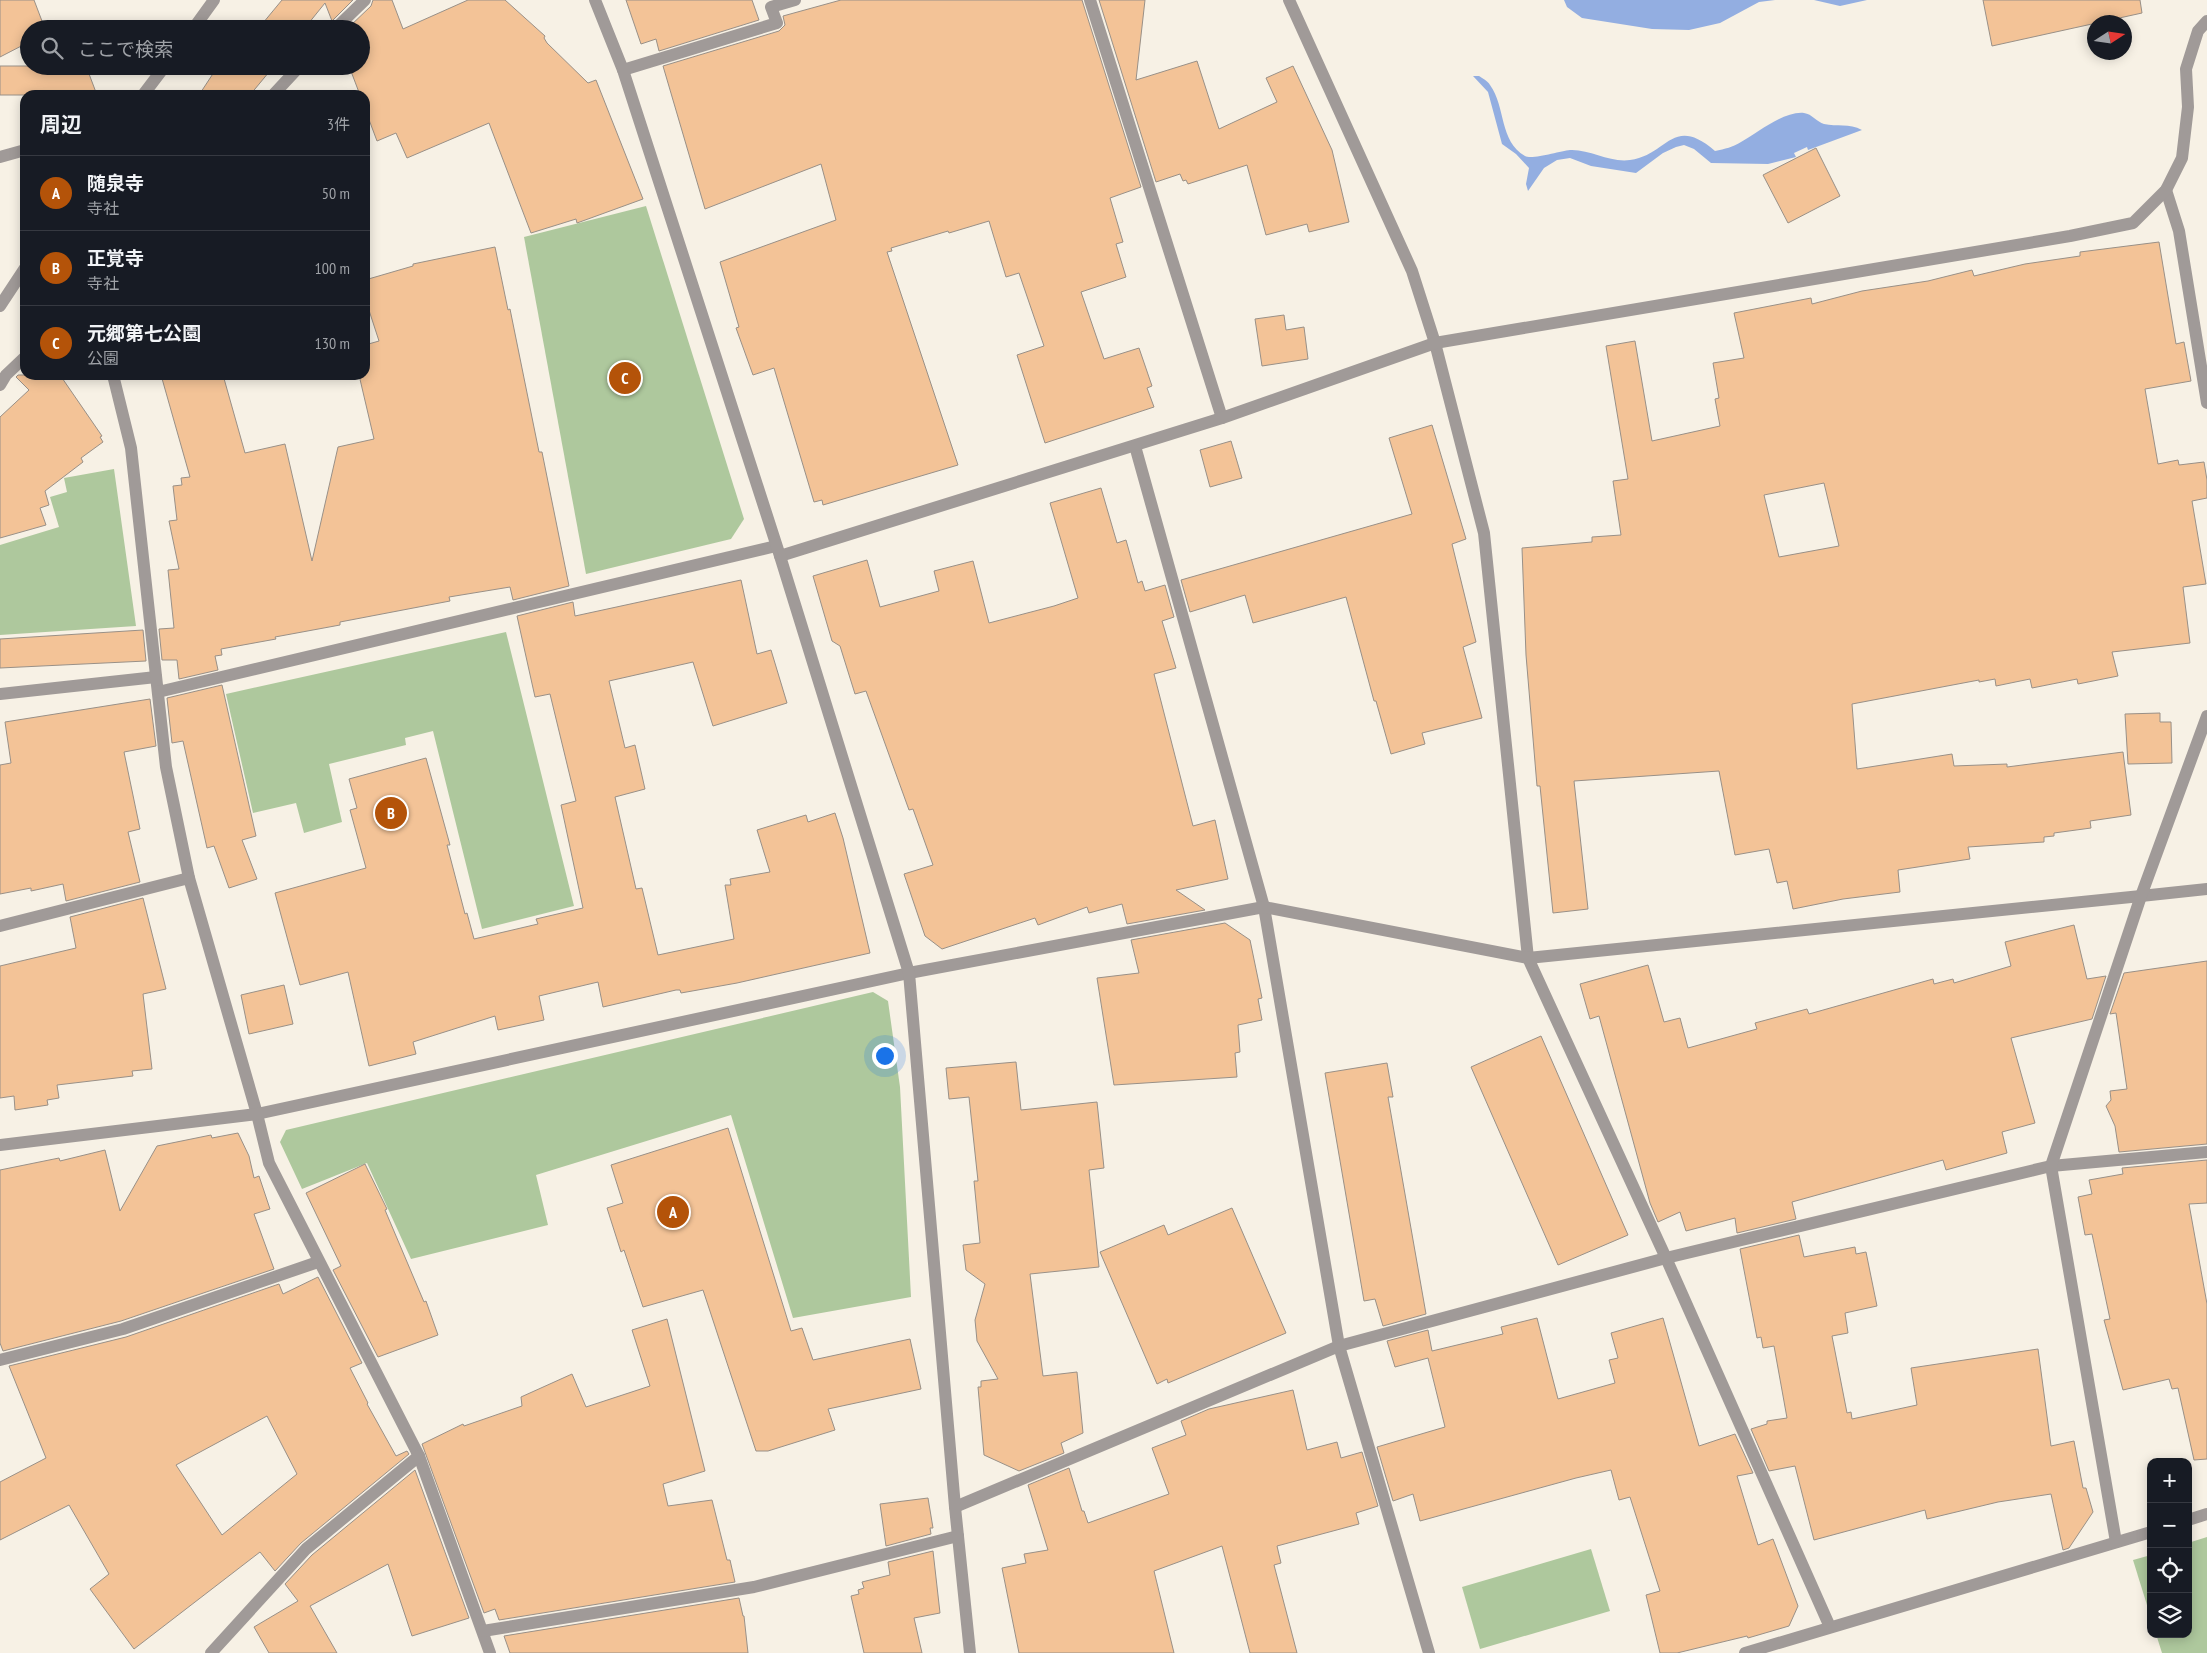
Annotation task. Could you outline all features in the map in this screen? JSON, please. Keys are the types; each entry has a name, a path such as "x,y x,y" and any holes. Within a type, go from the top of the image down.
{"street":[{"path":"200,20 214,0"},
{"path":"344,20 365,0"},
{"path":"595,0 623,70 778,551 909,973 955,1507 970,1653"},
{"path":"623,70 776,23 771,7 795,0"},
{"path":"1090,0 1222,418"},
{"path":"1289,0 1412,271 1435,343 1484,533 1528,958 1666,1258 1830,1627"},
{"path":"158,692 778,551 1135,446 1222,418 1435,343 2070,236 2133,223 2166,190 2182,158 2188,108 2186,68 2198,31 2207,21"},
{"path":"148,90 158,75"},
{"path":"278,90 292,75"},
{"path":"0,157 20,151"},
{"path":"2166,190 2179,231 2207,403"},
{"path":"0,306 20,276"},
{"path":"0,385 6,375 20,362"},
{"path":"114,380 131,448 166,767 189,878 257,1114 269,1163 419,1456 490,1653"},
{"path":"1135,446 1264,907 1339,1346 1429,1653"},
{"path":"0,694 156,678"},
{"path":"2116,1542 2051,1166 2141,896 2207,716"},
{"path":"0,926 189,878"},
{"path":"0,1145 257,1114 909,973 1264,907 1528,958 2207,889"},
{"path":"955,1507 1339,1346 1666,1258 2051,1166 2207,1152"},
{"path":"0,1360 123,1329 318,1262"},
{"path":"211,1653 306,1549 419,1456"},
{"path":"2192,1519 2207,1514"},
{"path":"1745,1653 2147,1533"},
{"path":"483,1631 754,1587 958,1536"}],"green space":[{"path":"646,206 744,519 731,539 586,574 524,237"},
{"path":"114,469 136,626 0,635 0,545 59,527 50,497 67,492 64,478"},
{"path":"506,632 574,906 482,929 433,731 405,738 406,745 329,764 342,822 304,833 296,803 253,813 226,694"},
{"path":"873,992 888,1001 900,1087 911,1297 793,1318 731,1115 536,1175 548,1225 411,1259 367,1163 302,1189 280,1142 286,1130"},
{"path":"2207,1537 2207,1653 2162,1653 2157,1638 2192,1638 2192,1542"},
{"path":"1591,1549 1610,1611 1480,1649 1462,1587"},
{"path":"2147,1556 2147,1605 2133,1560"}],"water":[{"path":"1564,0 1775,0 1759,2 1720,23 1689,30 1652,29 1582,18 1567,7"},
{"path":"1814,0 1867,0 1840,6"},
{"path":"1473,76 1479,76 1489,84 1499,103 1511,142 1517,150 1529,157 1578,150 1615,160 1630,160 1653,152 1670,140 1689,136 1701,141 1715,151 1735,145 1771,123 1796,113 1807,114 1824,124 1862,130 1808,150 1807,147 1794,153 1796,157 1768,164 1711,163 1694,149 1684,145 1663,153 1636,173 1591,166 1570,158 1557,160 1544,168 1528,191 1526,184 1529,168 1516,154 1502,144 1488,92"}],"building":[{"path":"0,0 34,0 42,20 20,20 20,47 0,57"},
{"path":"282,0 353,0 333,20 325,3 311,20 265,20"},
{"path":"373,0 392,0 403,29 468,0 505,0 545,36 544,38 547,43 588,83 596,80 643,199 577,223 576,219 531,233 489,123 407,158 396,133 377,141 370,122 370,90 358,90 352,75 370,75 370,20 356,20 371,6"},
{"path":"626,0 752,0 759,20 659,51 656,39 641,44"},
{"path":"841,0 1082,0 1141,187 1110,198 1123,242 1116,244 1126,277 1081,292 1104,359 1139,348 1152,386 1147,388 1154,407 1045,443 1017,355 1044,346 1019,273 1006,277 989,221 949,233 948,231 891,248 892,251 887,252 958,465 823,505 822,500 814,502 774,368 753,375 736,328 739,327 720,262 836,220 821,164 705,209 663,66 779,31 785,25 783,16"},
{"path":"1099,0 1145,0 1136,80 1197,61 1219,129 1277,102 1266,78 1293,66 1332,150 1349,222 1309,232 1307,224 1266,235 1247,165 1188,184 1186,180 1183,181 1180,174 1156,182"},
{"path":"1983,0 2140,0 2142,13 2132,15 2087,15 2087,25 1992,46"},
{"path":"0,66 20,66 20,75 89,75 95,90 20,90 20,95 0,95"},
{"path":"212,75 267,75 254,90 202,90"},
{"path":"1816,148 1840,196 1788,223 1763,175"},
{"path":"2159,242 2176,344 2184,342 2191,381 2145,389 2158,464 2178,460 2179,465 2204,462 2207,480 2207,498 2192,501 2206,584 2183,587 2190,643 2112,652 2118,676 2078,684 2077,679 2032,688 2030,679 1996,686 1995,679 1979,682 1979,680 1852,704 1857,769 1952,754 1954,766 2007,764 2007,767 2123,752 2131,815 2090,821 2091,828 2054,833 2054,836 2044,837 2044,842 1968,847 1970,859 1898,870 1900,892 1843,899 1793,909 1787,881 1777,883 1769,849 1735,855 1719,771 1574,781 1588,909 1553,913 1540,786 1537,786 1526,655 1522,548 1592,542 1592,537 1621,535 1613,481 1628,479 1606,346 1635,341 1652,441 1720,426 1715,399 1719,398 1713,363 1744,358 1734,313 1811,298 1812,304 1862,291 1928,281 1972,270 1974,276 2025,264 2080,256 2080,252","holes":["1824,483 1839,546 1779,557 1764,495"]},
{"path":"495,247 508,310 510,309 539,452 542,452 569,586 513,600 510,587 449,597 450,601 340,622 340,625 221,649 222,655 215,656 218,670 179,679 177,660 162,660 159,629 174,628 168,570 179,569 169,521 177,520 173,486 182,485 181,478 190,477 162,380 224,380 245,453 285,444 312,561 338,447 374,439 360,380 370,380 370,344 379,341 370,313 370,279 413,266 413,264"},
{"path":"1284,315 1286,330 1304,327 1308,359 1262,366 1255,319"},
{"path":"20,375 20,380 63,380 102,436 100,437 103,442 81,458 83,462 45,491 49,505 40,508 46,525 0,538 0,417 29,390 16,377"},
{"path":"1432,425 1466,539 1452,544 1476,642 1463,647 1482,718 1422,733 1425,744 1391,754 1376,701 1374,701 1346,597 1253,623 1245,595 1190,612 1181,580 1412,514 1389,438"},
{"path":"1231,441 1242,478 1210,487 1200,450"},
{"path":"1101,488 1117,543 1126,540 1138,583 1142,581 1145,591 1165,585 1174,617 1162,621 1176,668 1154,674 1193,826 1215,820 1228,879 1176,890 1205,910 1127,924 1122,904 1089,913 1087,907 1038,925 1035,918 942,949 925,936 904,874 933,865 913,809 909,810 866,691 855,694 840,646 832,641 813,576 867,560 880,607 939,591 934,571 973,561 989,623 1054,606 1078,598 1050,503"},
{"path":"741,580 757,654 771,650 787,703 713,726 693,662 609,681 625,748 635,745 645,789 615,797 636,889 642,888 658,955 734,939 725,885 731,885 730,879 770,872 757,830 806,815 808,822 835,813 843,838 870,953 737,983 681,993 680,990 676,990 603,1007 598,982 539,996 544,1020 498,1030 495,1016 413,1042 416,1054 369,1066 348,972 300,985 275,893 366,868 350,810 357,808 349,779 426,758 450,845 447,845 465,914 467,913 474,939 538,924 536,919 583,908 561,805 576,801 550,694 535,697 517,616 573,602 575,616"},
{"path":"143,630 146,661 0,668 0,639"},
{"path":"222,685 256,836 242,840 257,879 229,888 214,846 207,848 183,741 172,743 167,698"},
{"path":"150,699 156,746 124,752 140,829 128,832 140,882 66,901 63,884 31,891 31,888 0,894 0,765 11,763 5,722"},
{"path":"2160,713 2160,722 2171,722 2172,763 2128,764 2125,714"},
{"path":"143,898 166,989 143,994 152,1069 132,1071 133,1076 57,1085 59,1098 47,1100 48,1105 15,1110 14,1096 0,1098 0,966 76,948 70,917"},
{"path":"1225,923 1250,940 1262,998 1258,999 1262,1020 1238,1025 1240,1052 1235,1053 1237,1077 1114,1085 1097,978 1139,973 1131,940"},
{"path":"2074,925 2087,979 2106,976 2092,1019 2011,1038 2035,1123 2002,1132 2007,1153 1946,1170 1943,1160 1792,1202 1796,1219 1737,1233 1735,1218 1686,1231 1680,1212 1658,1222 1650,1203 1599,1016 1590,1019 1580,984 1648,965 1664,1022 1680,1018 1688,1048 1757,1029 1755,1023 1807,1009 1809,1014 1933,979 1934,984 1953,979 1954,983 2011,966 2005,942"},
{"path":"2207,961 2207,1144 2119,1152 2115,1126 2106,1106 2111,1100 2110,1091 2127,1089 2116,1013 2110,1014 2124,973"},
{"path":"284,985 293,1024 249,1034 241,995"},
{"path":"1541,1036 1628,1235 1558,1265 1471,1067"},
{"path":"1016,1062 1021,1110 1097,1102 1104,1168 1089,1170 1099,1267 1030,1274 1043,1376 1077,1372 1083,1433 1061,1443 1064,1453 1019,1471 984,1455 978,1387 981,1387 981,1381 998,1379 977,1341 975,1320 985,1284 966,1270 963,1245 980,1243 974,1181 978,1181 969,1097 949,1099 946,1068"},
{"path":"1387,1063 1393,1097 1388,1097 1426,1314 1383,1326 1375,1299 1364,1301 1325,1073"},
{"path":"728,1128 791,1331 802,1328 813,1360 910,1339 921,1389 828,1409 835,1430 768,1451 756,1451 703,1290 643,1307 624,1250 621,1252 607,1208 623,1203 611,1165"},
{"path":"238,1133 249,1156 254,1178 259,1176 270,1209 254,1214 274,1269 121,1321 3,1351 0,1343 0,1170 59,1158 60,1161 105,1150 120,1211 157,1146 211,1135 212,1138"},
{"path":"2207,1160 2207,1203 2189,1204 2207,1304 2207,1459 2194,1460 2178,1388 2172,1389 2169,1379 2123,1390 2104,1320 2110,1319 2092,1234 2085,1235 2078,1197 2092,1194 2089,1180 2123,1174 2122,1168"},
{"path":"365,1164 387,1209 385,1210 424,1302 426,1301 438,1335 378,1357 333,1270 341,1266 306,1193"},
{"path":"1232,1208 1286,1333 1168,1383 1167,1379 1157,1384 1100,1252 1164,1225 1168,1235"},
{"path":"1799,1235 1804,1257 1855,1247 1856,1254 1866,1252 1877,1306 1845,1313 1848,1333 1832,1336 1847,1413 1851,1412 1852,1419 1917,1405 1911,1368 2038,1349 2051,1446 2074,1441 2083,1488 2086,1488 2093,1512 2069,1548 2063,1550 2051,1494 1998,1502 1927,1519 1925,1510 1814,1540 1795,1466 1769,1471 1751,1429 1767,1424 1767,1421 1787,1418 1774,1346 1763,1348 1761,1337 1757,1338 1740,1249"},
{"path":"318,1277 362,1363 350,1368 367,1404 396,1456 407,1451 409,1454 301,1543 275,1571 260,1552 134,1649 90,1589 109,1574 69,1505 0,1540 0,1482 46,1458 9,1366 126,1337 279,1284 283,1294","holes":["267,1416 297,1474 222,1535 176,1465"]},
{"path":"1537,1318 1558,1399 1615,1383 1609,1360 1618,1358 1611,1333 1663,1318 1699,1446 1735,1434 1753,1473 1737,1476 1758,1545 1773,1539 1798,1606 1789,1626 1748,1638 1747,1636 1677,1653 1660,1653 1646,1595 1660,1591 1630,1497 1619,1500 1611,1470 1420,1521 1413,1494 1393,1501 1377,1447 1445,1427 1428,1358 1395,1367 1387,1341 1428,1330 1432,1351 1503,1334 1501,1327"},
{"path":"667,1319 705,1471 663,1484 668,1506 712,1500 727,1560 730,1560 735,1582 499,1620 495,1609 484,1613 422,1444 463,1424 464,1426 522,1406 521,1397 572,1374 586,1407 650,1386 632,1330"},
{"path":"1293,1390 1307,1450 1337,1442 1341,1458 1362,1452 1378,1506 1356,1513 1359,1524 1277,1546 1281,1563 1274,1565 1297,1653 1250,1653 1222,1546 1154,1571 1174,1653 1019,1653 1002,1568 1026,1563 1024,1554 1048,1550 1028,1485 1069,1468 1082,1511 1084,1511 1088,1523 1169,1494 1152,1448 1186,1435 1181,1421 1209,1409"},
{"path":"415,1470 469,1618 412,1636 388,1564 310,1606 337,1653 269,1653 254,1627 298,1601 285,1584 312,1555"},
{"path":"928,1498 933,1528 930,1528 931,1534 886,1546 880,1504"},
{"path":"933,1551 940,1613 914,1618 922,1653 864,1653 851,1596 859,1594 858,1590 864,1588 862,1582 890,1575 888,1562"},
{"path":"739,1598 744,1616 748,1653 510,1653 504,1636"}],"place":[{"name":"元郷第七公園","path":"625,378"},
{"name":"正覚寺","path":"391,813"},
{"name":"随泉寺","path":"673,1212"}]}
